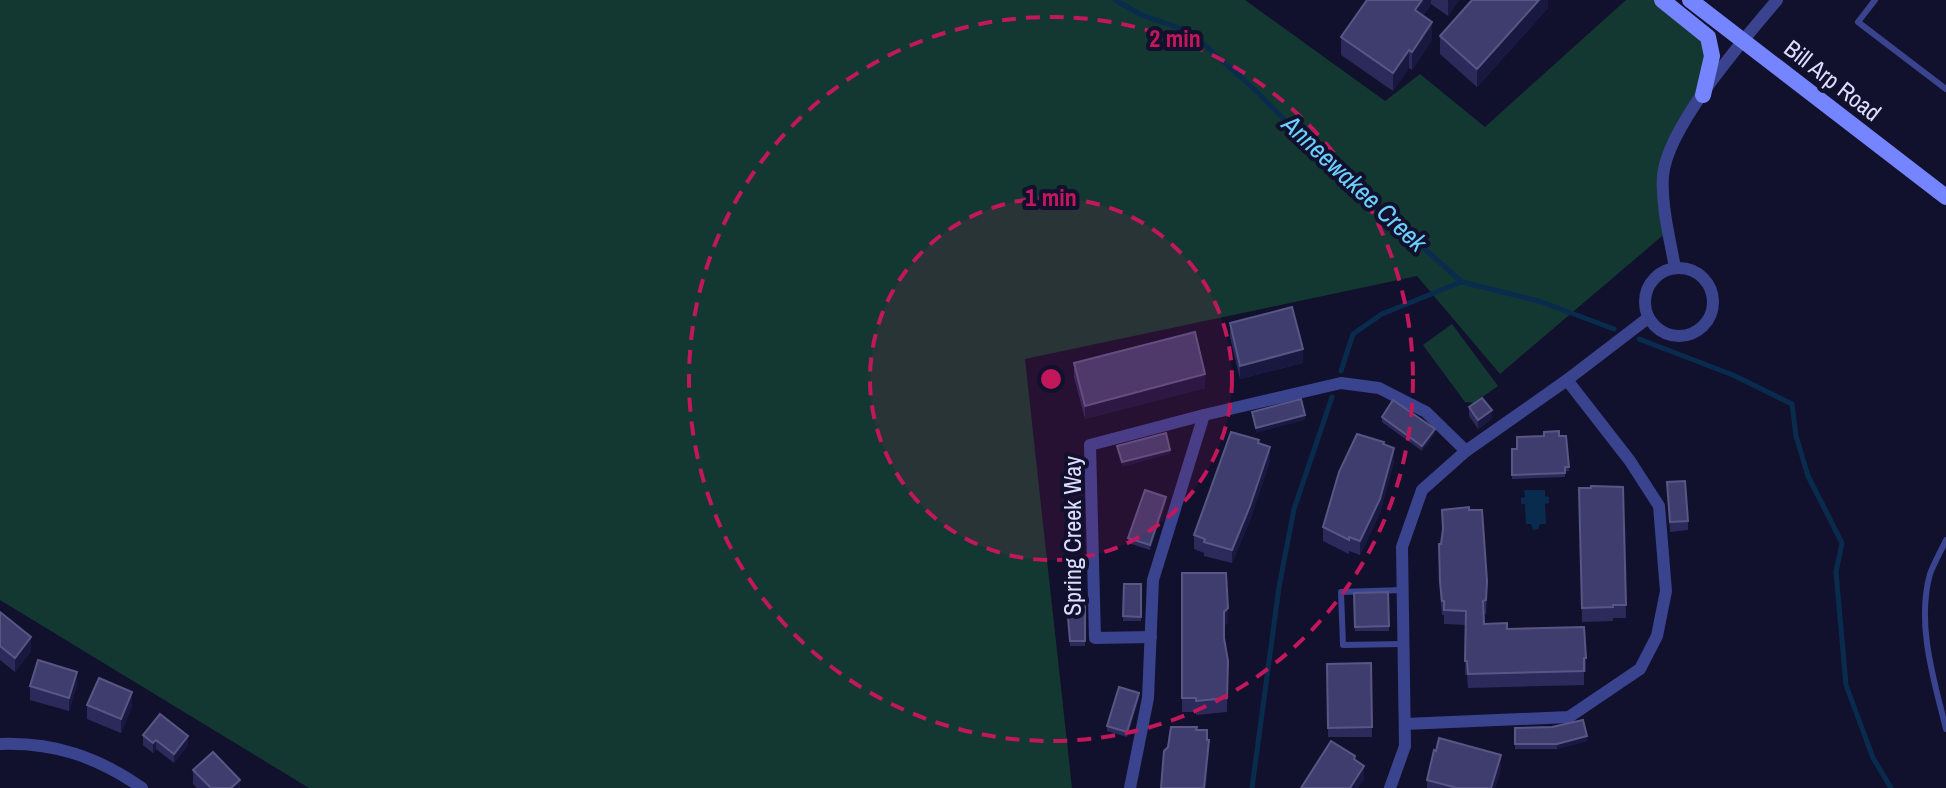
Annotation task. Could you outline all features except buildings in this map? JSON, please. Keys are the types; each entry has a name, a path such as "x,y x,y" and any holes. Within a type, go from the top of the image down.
{"main road":[{"path":"1662,0 1708,37 1712,56 1703,95"},
{"name":"Bill Arp Road","path":"1690,0 1946,197"}],"street":[{"path":"1675,268 1663,174 1682,123 1777,0"},
{"path":"1684,267 1703,276 1712,296 1714,311 1706,324 1693,333 1676,335 1657,329 1648,318 1645,304 1647,290 1657,277 1675,268 1684,267"},
{"path":"1390,788 1405,746 1402,547 1422,490 1466,451 1648,318"},
{"path":"1405,724 1569,717 1640,669 1657,636 1666,591 1659,506 1630,461 1567,380"},
{"name":"Spring Creek Way","path":"1151,637 1095,638 1090,445 1341,383 1379,388 1426,412 1466,451"},
{"path":"1130,788 1148,698 1153,580 1204,415"},
{"path":"0,744 48,746 77,753 116,770 142,788"}],"lane":[{"path":"1875,0 1858,22 1946,89"},
{"path":"1946,540 1930,574 1924,614 1933,679 1946,729"},
{"path":"1403,590 1341,592 1343,645 1403,644"}],"green space":[{"path":"0,0 1245,0 1385,101 1420,74 1485,127 1626,0 1662,0 1708,37 1712,56 1663,174 1668,231 1500,374 1417,276 1025,359 1072,788 309,788 0,600"},
{"path":"1452,324 1498,386 1474,403 1465,402 1423,345"}],"water":[{"path":"1524,490 1545,490 1545,496 1549,497 1549,503 1545,504 1546,524 1540,524 1538,529 1533,530 1531,524 1526,524 1525,504 1521,504 1521,498 1525,497"}],"waterway":[{"name":"Anneewakee Creek","path":"1115,0 1142,15 1190,32 1255,90 1336,171 1462,282 1539,301 1614,329"},
{"path":"1341,371 1353,334 1382,314 1461,282"},
{"path":"1639,339 1733,375 1792,404 1796,436 1808,476 1842,543 1836,572 1846,685 1873,758 1891,788"},
{"path":"1252,788 1279,587 1294,509 1332,397"}]}
